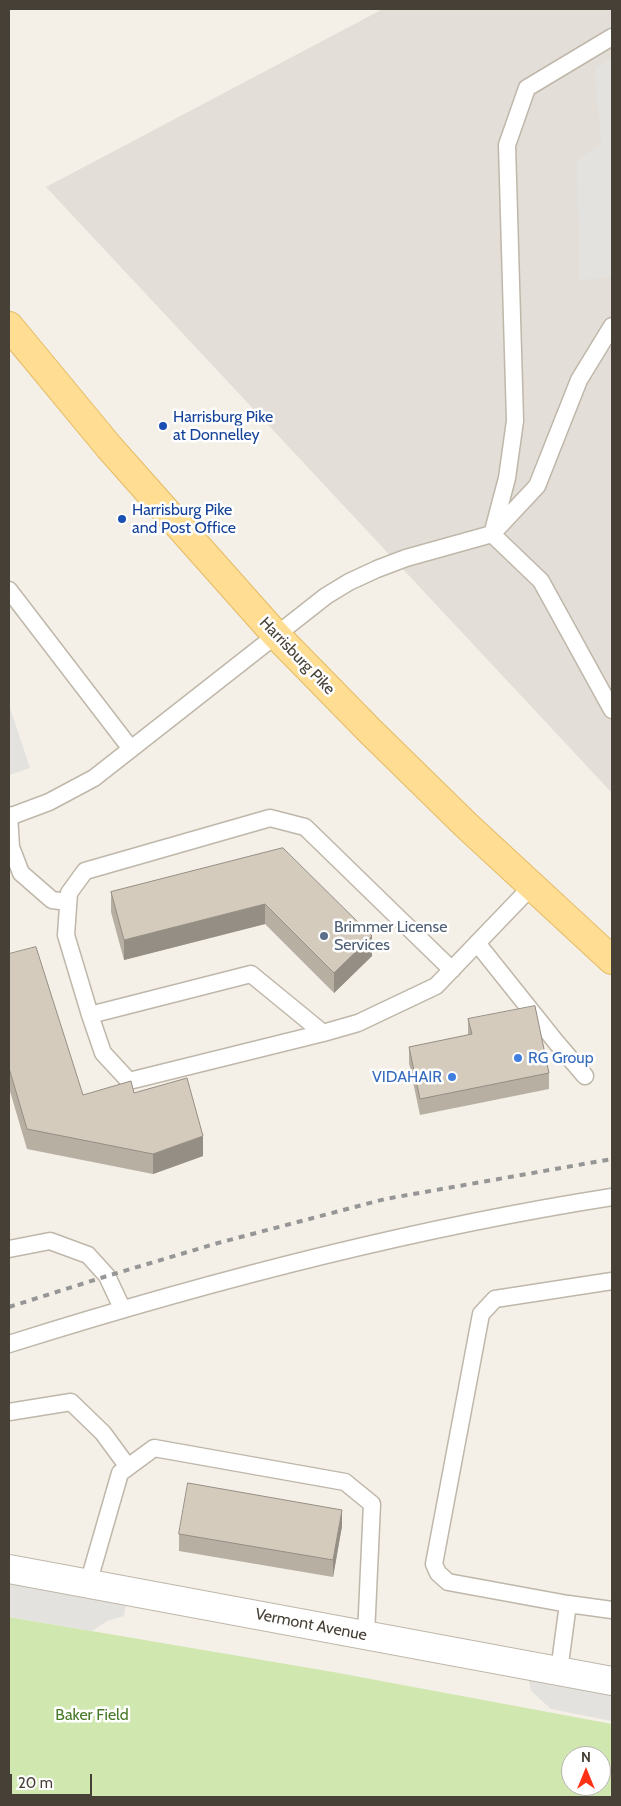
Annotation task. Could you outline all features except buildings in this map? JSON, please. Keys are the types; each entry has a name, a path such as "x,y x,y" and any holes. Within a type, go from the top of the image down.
{"main road":[{"name":"Harrisburg Pike","path":"9,326 109,447 276,635 466,825 612,960"}],"street":[{"name":"Vermont Avenue","path":"9,1569 612,1681"}],"lane":[{"path":"492,534 507,478 516,422 507,144 527,88 612,37"},
{"path":"68,902 52,900 22,873 11,847 9,816 49,802 94,778 326,596 370,572 406,558 492,534 537,486 578,380 612,326"},
{"path":"492,534 541,581 612,710"},
{"path":"9,590 131,749"},
{"path":"452,970 305,827 270,818 84,871 69,893 66,935 90,1015 103,1053 129,1081 358,1023 436,986 452,970 532,886"},
{"path":"477,943 585,1076"},
{"path":"90,1015 251,974 323,1033"},
{"path":"9,1344 122,1308 396,1237 612,1197"},
{"path":"9,1249 50,1241 88,1255 107,1276 122,1308"},
{"path":"612,1281 495,1299 481,1314 434,1564 438,1573 448,1582 612,1610"},
{"path":"9,1412 71,1402 104,1432 128,1467"},
{"path":"88,1584 120,1473 154,1448 345,1482 372,1504 366,1635"},
{"path":"559,1671 568,1604"}],"shaded area":[{"path":"383,9 612,9 612,793 46,187"},
{"path":"612,58 612,277 579,280 577,161 601,143 595,68"},
{"path":"9,705 30,768 9,775"},
{"path":"9,1580 126,1603 124,1616 107,1621 92,1631 9,1617"},
{"path":"528,1677 612,1692 612,1721 551,1709 531,1691"}],"green space":[{"name":"Baker Field","path":"9,1617 333,1672 612,1724 612,1797 9,1797"}],"railway":[{"path":"9,1307 218,1243 385,1199 612,1159"}],"place":[{"name":"Harrisburg Pike at Donnelley","path":"163,426"},
{"name":"Harrisburg Pike and Post Office","path":"122,519"},
{"name":"Brimmer License Services","path":"324,936"},
{"name":"RG Group","path":"518,1058"},
{"name":"VIDAHAIR","path":"452,1077"}]}
